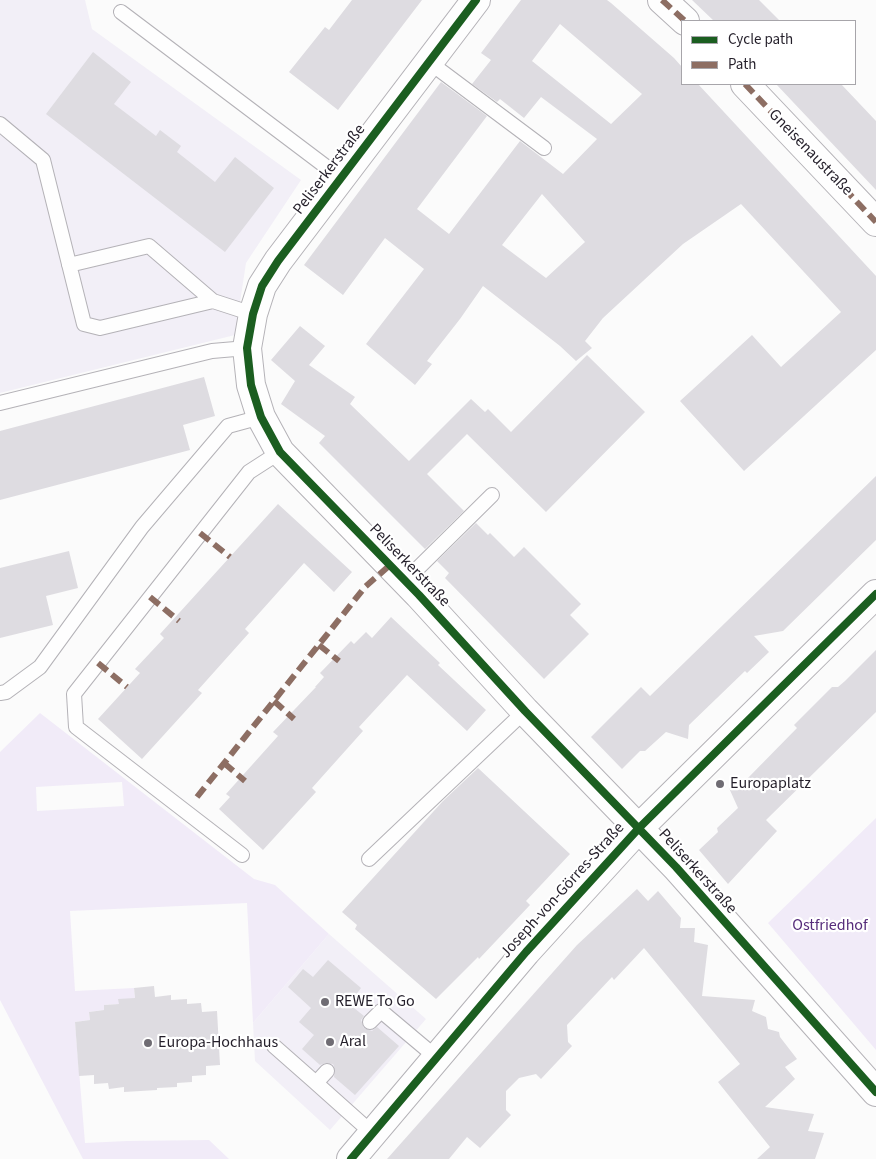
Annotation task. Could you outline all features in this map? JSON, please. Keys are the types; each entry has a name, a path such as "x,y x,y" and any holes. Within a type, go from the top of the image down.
{"street":[{"name":"Peliserkerstraße","path":"476,0 278,261 262,286 253,314 247,348 251,385 261,417 280,452 405,581 525,711 676,867 876,1092"},
{"path":"662,0 684,20"},
{"name":"Gneisenaustraße","path":"746,85 876,222"},
{"name":"Joseph-von-Görres-Straße","path":"351,1159 526,952 639,828 876,594"}],"lane":[{"path":"121,12 341,178"},
{"path":"429,62 544,148"},
{"path":"0,124 43,160 84,324 100,328 213,301"},
{"path":"69,265 148,246 213,301 253,314"},
{"path":"0,403 212,351 247,348"},
{"path":"0,693 6,692 40,667 142,527 228,426 261,417"},
{"path":"242,855 76,727 74,694 249,472 280,452"},
{"path":"405,581 492,495"},
{"path":"369,859 525,711"},
{"path":"370,1022 381,1011 437,1058"},
{"path":"274,1046 372,1133"},
{"path":"316,1083 327,1071"}],"shaded area":[{"path":"0,0 85,0 92,29 301,180 246,263 235,335 0,393"},
{"name":"Aral","path":"329,934 426,1019 330,1130 255,1061 253,1023"}],"green space":[{"path":"40,713 254,879 275,885 329,934 253,1023 247,903 70,911 75,991 134,988 135,998 119,1004 104,1005 104,1010 89,1012 90,1020 75,1022 85,1143 209,1140 229,1159 83,1159 0,1000 0,752","holes":["122,782 124,806 37,811 36,787"]},
{"name":"Ostfriedhof","path":"876,818 876,1050 768,923"}],"building":[{"path":"352,0 422,0 338,110 289,72 325,27 329,30"},
{"path":"521,0 607,0 674,58 681,66 681,85 699,85 876,276 876,350 744,471 680,401 752,335 781,367 841,312 741,204 683,244 603,318 585,341 592,348 576,361 560,346 483,286 427,361 432,364 415,385 366,344 424,269 385,238 343,295 304,265 441,82 487,116 417,209 449,234 520,141 563,174 597,139 541,97 524,118 500,99 497,102 472,84 491,60 481,53","holes":["560,24 642,94 611,124 532,61","542,194 585,242 546,278 502,245"]},
{"path":"692,0 759,0 779,20 713,20"},
{"path":"93,52 131,82 114,104 156,136 160,130 181,146 177,152 215,182 235,157 274,188 225,252 46,114"},
{"path":"777,85 842,85 876,121 876,190"},
{"path":"300,326 325,346 309,365 355,397 350,404 409,461 471,399 485,412 488,409 511,432 587,355 645,412 546,512 467,434 427,474 464,511 425,549 319,443 325,436 281,404 295,381 271,360"},
{"path":"204,377 215,416 183,425 190,450 0,500 0,431"},
{"path":"876,476 876,540 783,631 754,636 769,652 747,673 745,671 689,725 688,739 666,732 645,751 640,751 622,769 591,737 641,687 650,696"},
{"path":"278,504 352,572 334,592 304,563 245,629 249,633 198,690 202,693 142,759 98,719 140,673 135,669 164,638 160,634"},
{"path":"476,523 488,535 490,533 514,557 524,547 581,604 570,615 589,634 544,679 445,578 449,573 437,561"},
{"path":"69,551 78,588 46,596 53,625 0,638 0,568"},
{"path":"391,617 486,710 467,731 407,675 359,727 363,731 312,788 316,792 263,850 219,809 230,797 226,794 278,736 273,732 324,677 320,673 351,641 354,644 366,632 372,638"},
{"path":"876,650 876,712 766,820 777,831 728,884 699,850 718,832 717,828 738,808 729,788 744,782 797,728 794,725 832,687 838,687"},
{"path":"478,768 570,854 526,901 530,905 479,959 478,957 436,999 355,929 357,925 342,912 443,801"},
{"path":"637,889 648,901 658,891 681,918 680,928 695,928 694,942 708,945 702,996 755,1000 752,1011 766,1017 768,1029 779,1032 780,1037 797,1059 785,1067 795,1079 765,1107 814,1114 808,1131 824,1133 815,1159 757,1159 770,1147 718,1082 740,1064 644,948 614,980 612,977 567,1025 568,1042 572,1046 541,1079 536,1074 519,1078 506,1091 506,1110 511,1115 480,1148 467,1137 449,1159 387,1159 577,945"},
{"path":"328,960 361,988 349,1004 364,1016 361,1020 364,1028 372,1031 377,1027 399,1046 355,1095 334,1077 335,1069 333,1064 325,1063 320,1065 302,1049 314,1035 299,1022 311,1008 288,987 303,969 313,977"},
{"name":"Europa-Hochhaus","path":"154,986 155,997 171,995 171,1000 187,999 187,1004 201,1003 202,1012 217,1011 220,1065 206,1066 206,1075 192,1076 192,1082 177,1083 177,1087 157,1088 157,1090 124,1092 124,1087 109,1089 108,1083 94,1084 94,1075 79,1076 75,1022 90,1020 89,1012 104,1010 104,1005 119,1004 118,999 135,998 134,988"}],"marked path":[{"path":"662,0 684,20"},
{"path":"746,85 876,222"},
{"path":"200,533 230,557"},
{"path":"197,797 365,587 390,565"},
{"path":"150,597 179,621"},
{"path":"319,645 339,661"},
{"path":"98,663 127,687"},
{"path":"274,701 294,719"},
{"path":"224,763 245,781"}],"cycle path":[{"path":"476,0 278,261 262,286 253,314 247,348 251,385 261,417 280,452 419,595 525,711 676,867 876,1092"},
{"path":"351,1159 526,952 639,828 876,594"}],"place":[{"name":"Europaplatz","path":"720,784"},
{"name":"REWE To Go","path":"325,1002"},
{"name":"Aral","path":"330,1042"},
{"name":"Europa-Hochhaus","path":"148,1043"}]}
